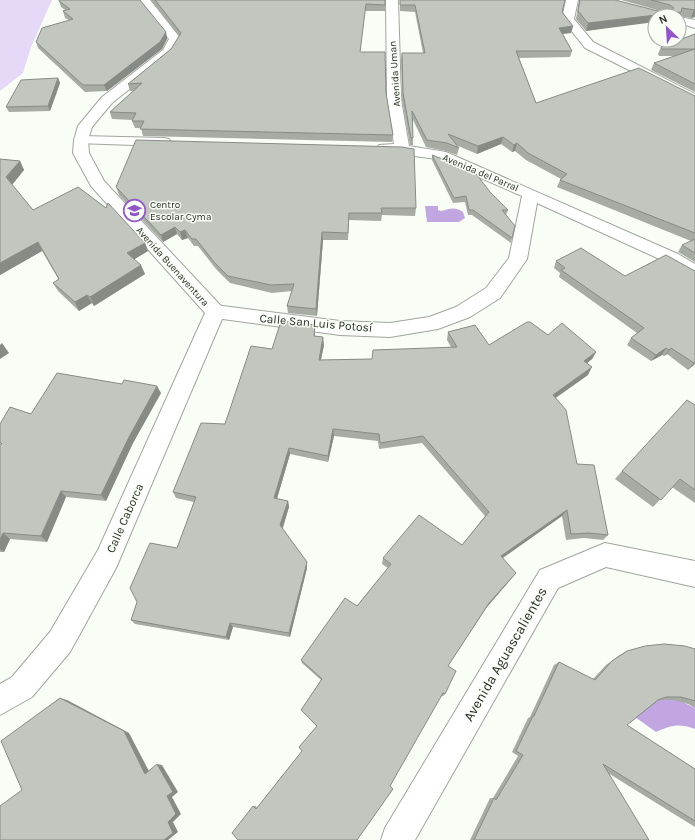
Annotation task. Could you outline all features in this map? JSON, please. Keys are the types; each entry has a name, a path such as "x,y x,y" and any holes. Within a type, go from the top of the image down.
{"street":[{"path":"144,0 175,39 168,52 107,100 85,126 81,140 182,143"},
{"name":"Avenida Uman","path":"392,0 394,100 402,149"},
{"path":"572,0 568,19 589,45 695,99"},
{"name":"Avenida Buenaventura","path":"81,140 81,153 97,182 215,312"},
{"name":"Avenida del Parral","path":"371,148 402,149 441,155 672,258 695,272"},
{"name":"Calle San Luis Potosí","path":"215,312 340,328 390,330 431,324 444,320 463,312 493,293 518,259 531,194"},
{"name":"Calle Caborca","path":"0,700 22,687 60,642 107,559 215,312"},
{"name":"Avenida Aguascalientes","path":"397,840 549,579 605,555 695,574"}],"shaded area":[{"path":"0,0 52,0 31,47 23,73 0,91"},
{"path":"425,206 438,206 438,210 441,211 452,208 457,209 463,212 465,218 459,222 427,222"},
{"path":"658,700 678,700 695,708 695,729 680,725 656,732 635,717"}],"building":[{"path":"59,0 140,0 166,32 160,42 104,85 83,85 36,42 42,28 73,19 63,11 70,9"},
{"path":"155,0 385,0 385,5 366,4 360,52 385,52 386,93 393,135 140,129 144,121 132,121 136,113 110,112 142,83 128,84 171,49 181,33"},
{"path":"400,0 565,0 562,12 573,26 559,28 572,51 516,51 536,103 639,68 695,96 695,233 560,180 567,174 528,153 517,143 514,145 503,137 478,146 448,134 459,148 447,143 427,140 412,111 413,138 411,138 403,93 402,53 425,53 415,5 400,5"},
{"path":"580,0 615,0 647,8 647,16 588,23 578,11"},
{"path":"651,0 695,0 695,10 687,8 674,8 670,5"},
{"path":"695,34 695,49 662,48 687,48 687,37"},
{"path":"695,49 695,84 654,63"},
{"path":"58,78 48,106 6,107 21,80"},
{"path":"136,140 402,147 414,149 416,208 381,208 382,213 349,213 348,233 322,232 316,309 287,306 294,284 271,285 228,276 214,262 196,239 192,239 185,230 180,232 175,227 161,235 116,187"},
{"path":"432,155 474,171 490,192 508,210 502,210 515,226 512,238 473,210 469,210 466,196 454,198"},
{"path":"0,159 20,161 6,177 33,210 78,187 106,208 108,203 145,243 127,253 141,265 90,297 87,295 75,302 53,283 59,279 38,242 0,263"},
{"path":"695,239 695,253 682,245"},
{"path":"581,248 625,276 666,255 695,271 694,363 671,348 669,350 666,348 656,355 631,338 644,328 561,270 565,268 556,261"},
{"path":"281,321 315,325 314,336 323,337 319,360 372,359 373,350 457,347 448,332 475,325 489,345 527,322 530,322 548,335 562,323 596,352 584,361 592,367 553,395 566,410 577,464 594,465 608,535 589,533 571,534 567,510 501,556 516,573 489,603 448,666 456,671 445,694 443,693 390,786 393,789 357,840 238,840 232,833 253,806 256,809 302,751 299,747 317,726 301,710 322,679 301,660 345,598 357,606 391,564 383,558 419,515 462,545 489,512 423,436 380,443 379,434 333,429 328,456 289,448 274,498 288,501 280,525 307,562 289,633 230,623 226,637 131,620 137,602 130,588 150,543 177,548 196,497 173,492 201,423 225,424 251,346 272,349"},
{"path":"57,373 122,384 124,380 157,386 129,437 101,495 61,491 41,536 3,533 0,540 0,444 2,444 0,442 0,424 10,407 31,414"},
{"path":"687,400 695,405 695,490 680,479 661,500 622,471"},
{"path":"664,644 685,646 695,649 695,701 681,697 666,697 658,700 627,725 695,769 695,821 603,764 649,840 474,840 494,798 496,800 523,755 516,751 559,662 595,680 612,661 627,651 645,646"},
{"path":"60,698 124,731 145,774 157,764 173,792 167,796 176,814 168,822 173,833 164,840 0,840 0,806 22,790 1,741"}],"place":[{"name":"Centro Escolar Cyma","path":"135,210"}]}
